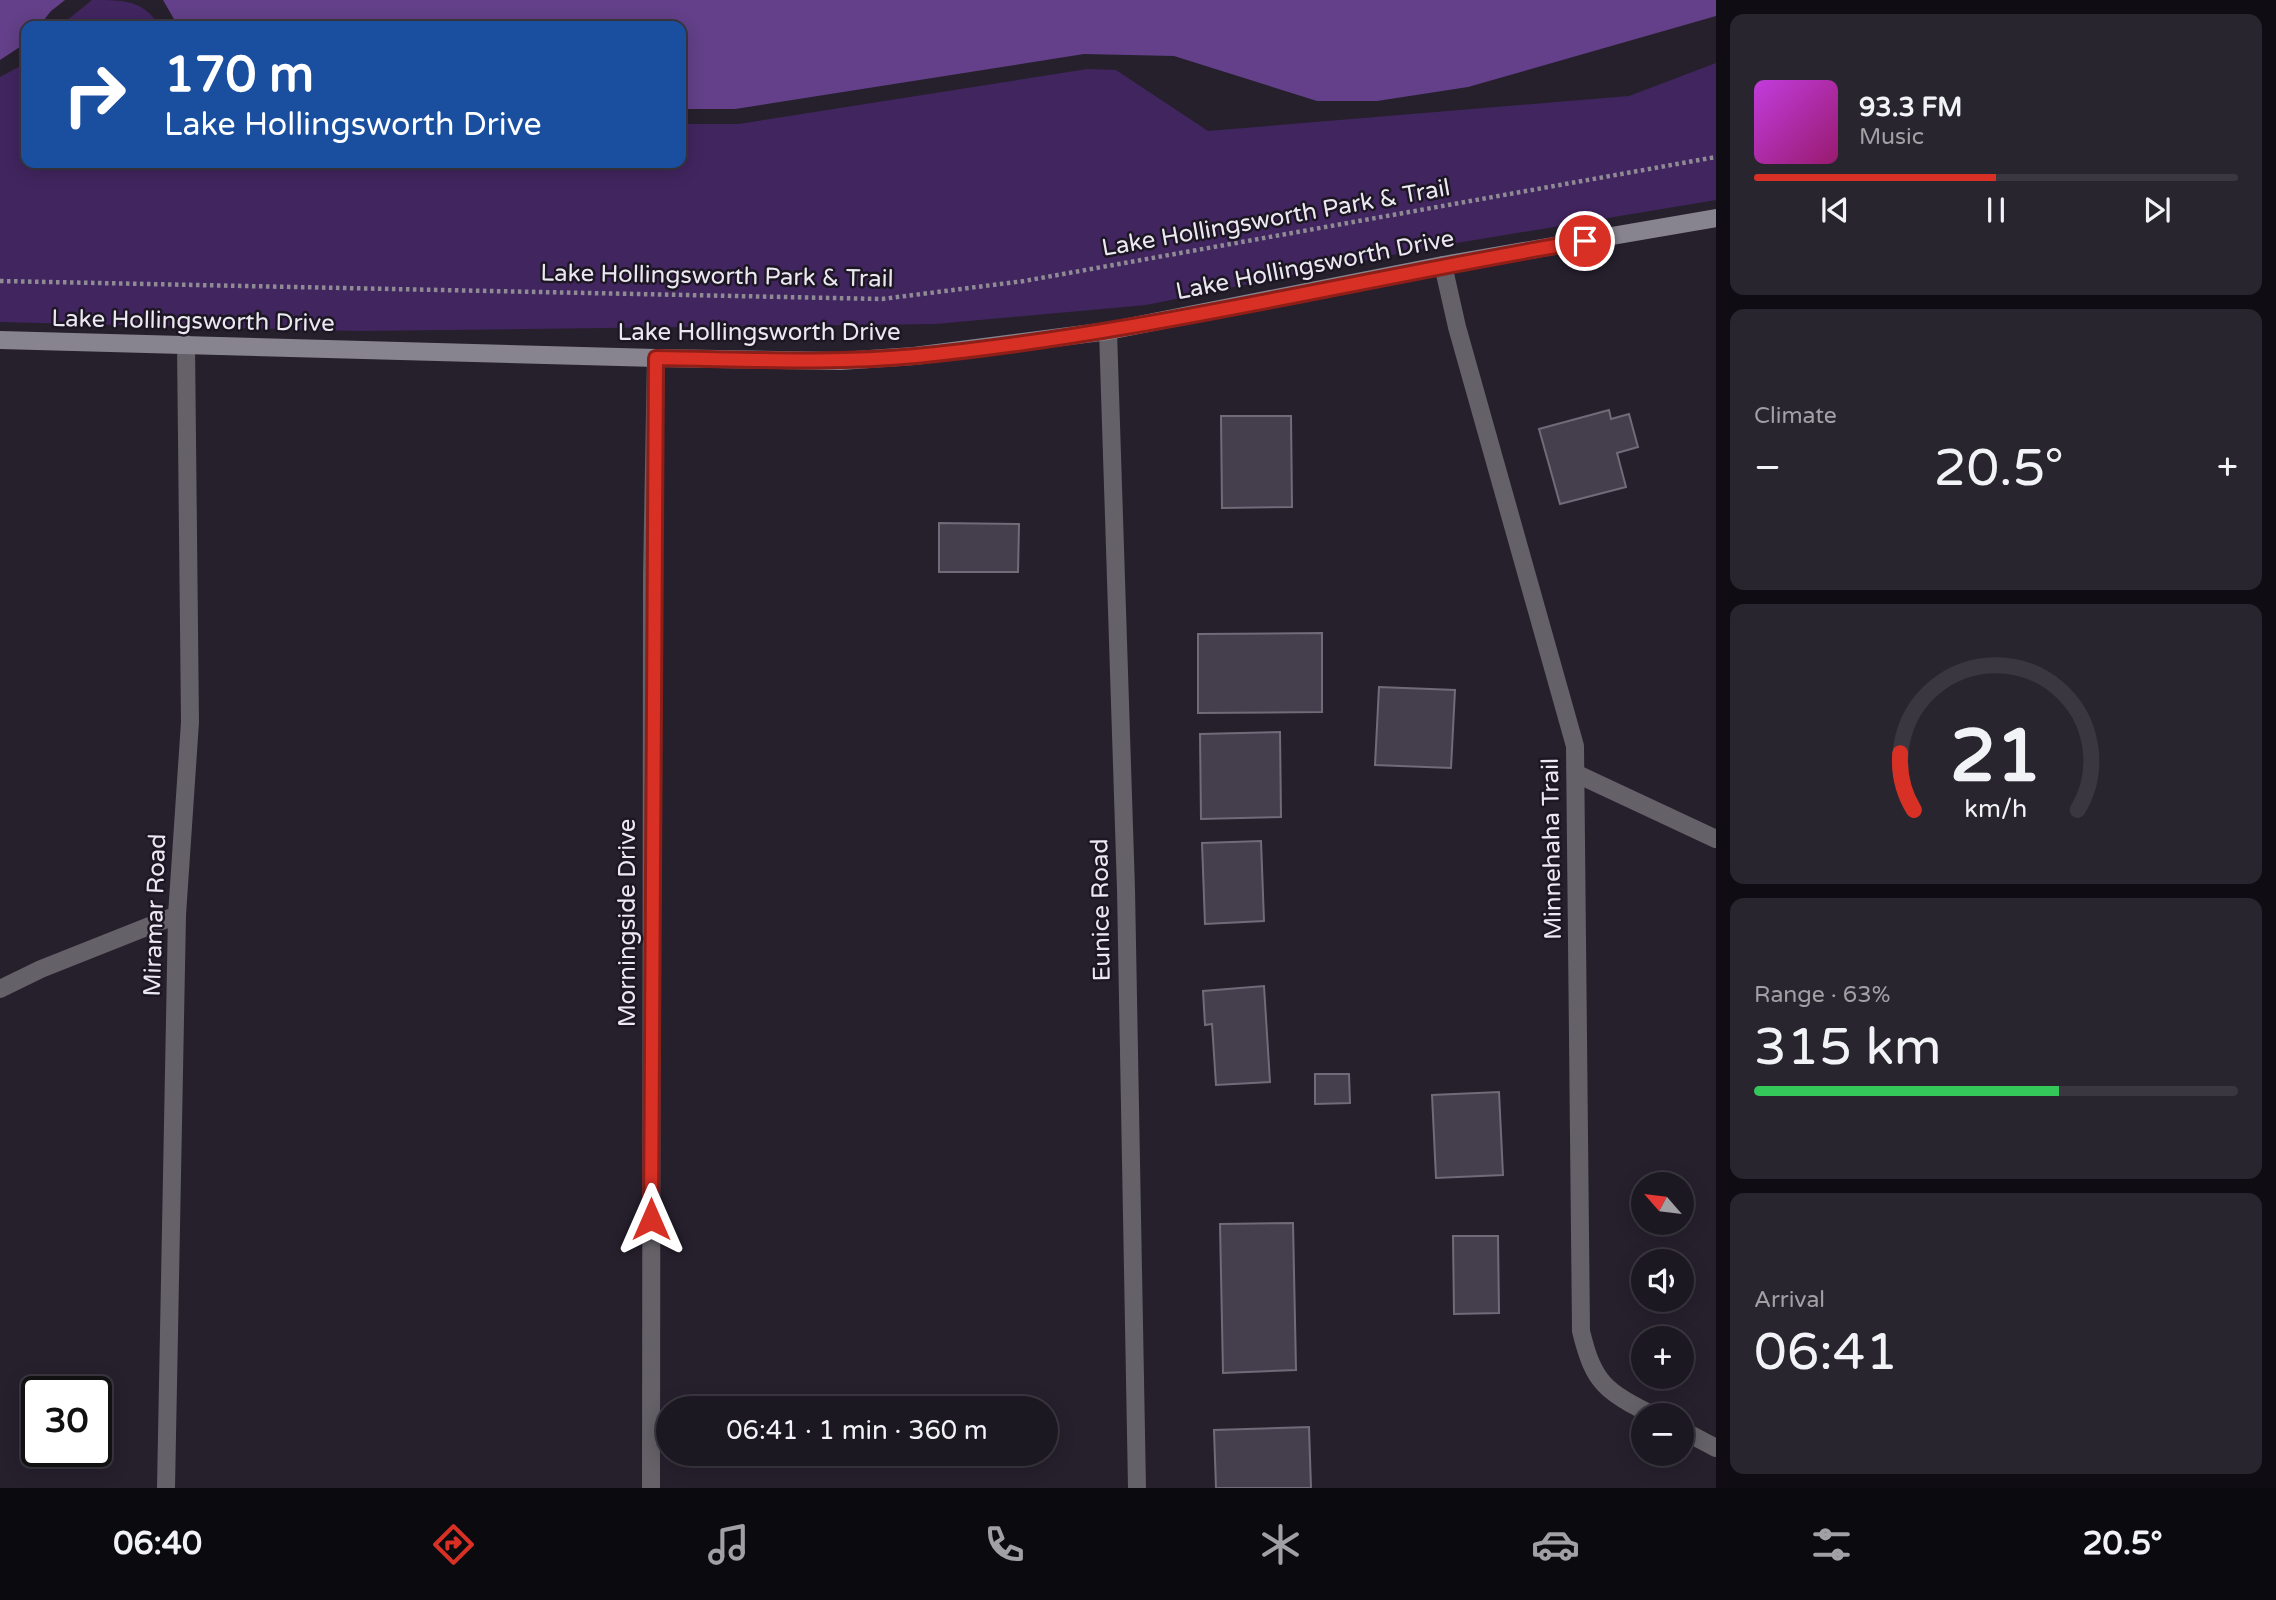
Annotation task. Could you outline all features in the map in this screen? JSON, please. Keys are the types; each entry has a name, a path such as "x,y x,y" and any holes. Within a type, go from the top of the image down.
{"street":[{"name":"Lake Hollingsworth Drive","path":"0,340 656,358 840,361 914,356 1108,331 1443,265 1716,218"},
{"name":"Minnehaha Trail","path":"1443,265 1457,327 1576,746 1581,1331 1588,1361 1603,1386 1632,1403"},
{"name":"Eunice Road","path":"1108,331 1126,917 1137,1488"},
{"name":"Miramar Road","path":"166,1488 177,915 190,722 186,344"},
{"name":"Morningside Drive","path":"651,1488 652,576 656,358"},
{"path":"1577,774 1716,839"},
{"path":"0,989 41,969 177,915"},
{"path":"1694,1436 1716,1448"}],"path":[{"name":"Lake Hollingsworth Park & Trail","path":"0,281 882,299 1024,281 1716,157"}],"shaded area":[{"path":"0,0 65,0 43,21 21,21 21,46 0,60"},
{"path":"92,0 114,0 140,6 156,21 66,21"},
{"path":"163,0 1716,0 1716,16 1468,87 1377,101 1317,101 1174,56 1084,54 735,109 686,109 686,21 175,21"},
{"path":"1716,63 1716,200 1421,249 1146,305 936,324 359,331 0,322 0,77 21,66 21,168 686,168 686,124 739,124 1087,69 1116,70 1208,131 1629,96"}],"building":[{"path":"1609,410 1611,419 1629,414 1638,447 1617,453 1626,487 1560,504 1539,429"},
{"path":"1221,416 1291,416 1292,507 1222,508"},
{"path":"939,523 1019,524 1018,572 939,572"},
{"path":"1322,633 1322,712 1198,713 1198,634"},
{"path":"1379,687 1455,690 1451,768 1375,765"},
{"path":"1280,732 1281,817 1201,819 1200,734"},
{"path":"1261,841 1264,921 1205,924 1202,843"},
{"path":"1264,986 1270,1082 1216,1085 1212,1024 1205,1025 1203,991"},
{"path":"1315,1074 1349,1074 1350,1103 1315,1104"},
{"path":"1499,1092 1503,1175 1436,1178 1432,1095"},
{"path":"1293,1223 1296,1370 1223,1373 1220,1224"},
{"path":"1453,1236 1498,1236 1499,1313 1454,1314"},
{"path":"1309,1427 1311,1488 1216,1488 1214,1430"}],"route":[{"path":"651,1219 652,576 656,358 840,361 1022,344 1108,331 1443,265 1585,241"}]}
